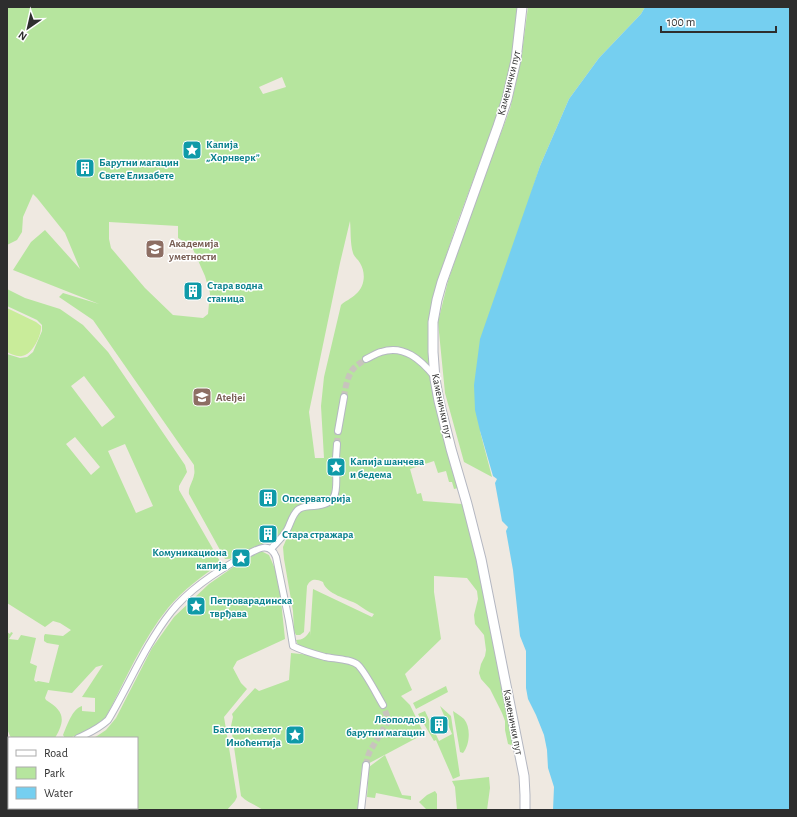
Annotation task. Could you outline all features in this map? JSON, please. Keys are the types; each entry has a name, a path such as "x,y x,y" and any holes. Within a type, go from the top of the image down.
{"main road":[{"name":"Каменички пут","path":"522,7 516,60 507,99 442,282 437,300 432,336 435,378 439,401 481,559 524,776 525,810"}],"street":[{"path":"366,359 381,352 394,350 405,352 426,366 435,378"},
{"path":"338,431 344,397"},
{"path":"336,458 337,444"},
{"path":"270,549 287,530 293,516 299,510 304,507 324,505 333,499 336,489 336,467"},
{"path":"81,737 100,728 108,720 163,622 177,605 205,580 227,565 258,549 265,548 274,552 276,557 289,621 292,646 306,652 350,661 355,664 362,670 383,705"},
{"path":"361,810 366,765"}],"green space":[{"path":"7,7 518,7 513,57 509,77 494,124 456,226 438,280 429,322 448,454 458,488 454,489 452,482 449,482 446,471 438,473 434,461 410,469 417,494 421,493 423,501 462,504 470,527 503,683 513,743 511,745 508,744 505,721 502,713 490,689 481,679 479,673 486,650 484,635 475,624 474,615 478,599 477,591 467,578 434,576 434,592 441,639 405,674 412,690 401,696 410,705 424,734 362,767 358,810 263,810 241,796 231,726 233,717 232,714 255,688 259,691 289,680 291,653 310,655 327,661 350,663 358,668 381,706 361,664 304,649 298,645 296,640 304,638 310,631 310,636 313,589 372,617 374,614 328,590 323,582 314,580 307,586 304,632 300,635 296,635 294,631 293,611 283,547 289,533 235,557 225,559 189,494 189,489 194,474 194,465 93,320 59,297 63,293 99,304 13,270 31,242 45,230 80,269 65,233 33,194 23,217 22,232 17,240 7,245","holes":["282,77 286,87 263,94 259,87","350,221 352,249 362,267 364,279 359,291 341,305 324,377 321,406 324,458 315,458 309,412","109,222 178,226 178,238 192,247 205,276 210,293 208,314 203,318 173,315 145,288 111,248 109,239"]},
{"path":"528,7 645,7 641,14 599,58 569,99 540,166 529,200 480,431 492,477 464,462 445,393 438,322 448,281 474,205 510,109 521,60"},
{"path":"7,289 25,298 60,309 83,325 108,352 185,465 187,472 179,486 179,490 221,563 186,589 159,620 142,646 102,723 94,729 72,737 64,737 63,735 70,718 75,711 82,706 82,711 95,712 95,698 82,697 103,665 96,667 72,693 48,690 45,698 60,712 62,721 56,737 11,737 7,729 7,632 10,634 11,632 13,633 9,639 18,640 21,635 36,638 30,663 37,666 34,680 36,682 49,683 59,645 47,643 44,641 44,636 45,634 63,636 71,630 60,623 53,621 45,627 7,603 7,354 20,358 27,357 33,352 42,331 42,325 37,320 7,306","holes":["84,376 115,417 102,427 71,386","75,437 100,467 91,475 66,444","125,444 153,506 136,513 108,451"]},
{"path":"7,308 41,326 36,344 26,355 18,356 7,352"},
{"path":"261,551 269,555 276,571 280,591 285,639 237,661 233,668 241,683 247,689 224,717 237,797 235,801 227,810 32,810 138,809 138,737 95,737 106,730 116,718 152,648 174,617 209,584 242,561"},
{"path":"446,686 448,692 416,709 413,703"},
{"path":"440,706 451,716 460,776 453,779 436,740 434,741 418,714 425,711 439,741 452,734"},
{"path":"453,711 464,719 469,731 467,745 463,753 460,752"},
{"path":"385,755 402,795 411,796 411,800 376,793 375,798 367,797 369,767"},
{"path":"7,770 8,809 19,810 7,810"},
{"path":"489,777 490,788 487,810 457,810 455,787 452,781"},
{"path":"435,791 437,794 437,810 427,810 419,802 427,795"}],"water":[{"path":"645,7 790,7 790,810 553,810 554,787 548,768 544,735 528,699 526,688 526,651 520,636 513,570 506,531 508,527 502,521 495,483 497,479 493,476 475,410 474,385 480,339 540,166 569,99 599,58 641,14"}],"tunnel":[{"path":"344,397 346,384 352,370 366,359"},
{"path":"337,444 338,431"},
{"path":"366,765 370,751 387,723 387,716 383,705"}],"place":[{"name":"Капија „Хорнверк”","path":"192,150"},
{"name":"Барутни магацин Свете Елизабете","path":"85,168"},
{"name":"Академија уметности","path":"155,249"},
{"name":"Стара водна станица","path":"193,291"},
{"name":"Ateljei","path":"202,397"},
{"name":"Капија шанчева и бедема","path":"336,467"},
{"name":"Опсерваторија","path":"268,498"},
{"name":"Стара стражара","path":"268,534"},
{"name":"Комуникациона капија","path":"241,558"},
{"name":"Петроварадинска тврђава","path":"196,606"},
{"name":"Леополдов барутни магацин","path":"439,725"},
{"name":"Бастион светог Иноћентија","path":"295,735"}]}
